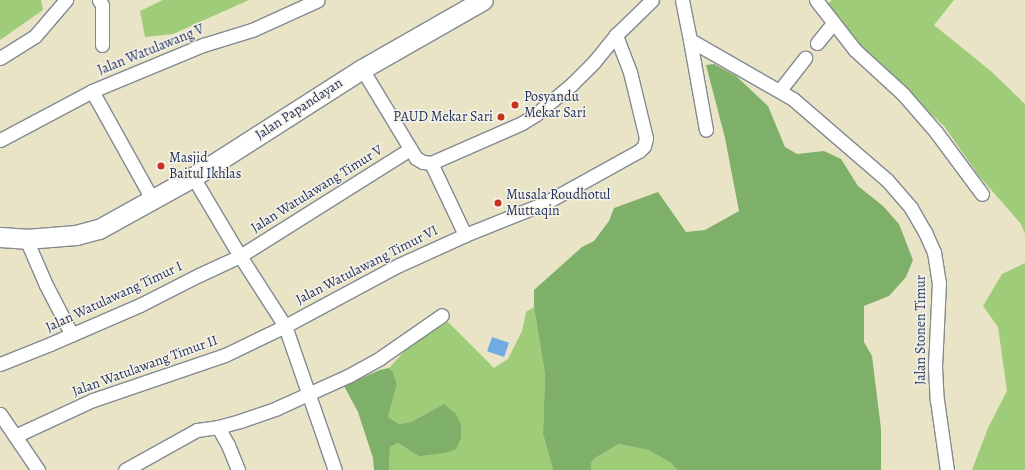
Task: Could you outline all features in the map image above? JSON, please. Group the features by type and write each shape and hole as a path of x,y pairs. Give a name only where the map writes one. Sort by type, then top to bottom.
{"main road":[{"name":"Jalan Papandayan","path":"0,237 26,239 76,235 99,228 193,177 362,69 483,0"}],"street":[{"path":"0,58 35,36 66,0"},
{"path":"99,0 102,5 102,44"},
{"name":"Jalan Watulawang V","path":"0,140 92,91 203,45 252,30 318,0"},
{"path":"362,69 416,158 423,162 431,163 522,123 535,115 583,73 616,35 652,0"},
{"path":"682,0 706,130"},
{"path":"816,0 855,50 903,94 936,132 982,194"},
{"path":"817,43 833,23"},
{"name":"Jalan Watulawang Timur VI","path":"285,326 399,265 464,235 551,200 639,151 644,146 646,138 633,87 616,35"},
{"name":"Jalan Stonen Timur","path":"690,40 780,90 793,99 887,180 911,208 925,232 934,252 937,264 939,282 935,368 937,400 947,470"},
{"path":"780,90 805,58"},
{"path":"92,91 152,198"},
{"name":"Jalan Watulawang Timur V","path":"240,256 410,149"},
{"path":"431,163 464,235"},
{"path":"193,177 240,256 285,326 307,394 335,470"},
{"path":"26,239 46,285 72,335"},
{"name":"Jalan Watulawang Timur I","path":"0,364 72,335 140,305 240,256"},
{"path":"125,470 197,430 218,427 277,408 348,376 380,358 442,315"},
{"name":"Jalan Watulawang Timur II","path":"15,436 93,400 225,355 285,326"},
{"path":"0,414 38,470"},
{"path":"218,427 228,445 238,470"}],"green space":[{"path":"0,0 41,0 43,10 0,40"},
{"path":"163,0 249,0 173,34 145,37 140,11"},
{"path":"832,0 954,0 934,25 992,72 1025,104 1025,234 1021,224 979,176 944,126 847,35 824,7"},
{"path":"714,64 736,76 768,106 785,147 797,154 824,151 841,159 858,186 883,206 899,224 913,260 906,277 889,296 864,306 864,342 872,356 881,429 881,470 677,470 670,462 648,450 619,444 595,458 591,463 591,470 553,470 543,434 545,374 534,307 534,290 582,247 594,241 609,221 614,208 658,192 686,232 705,230 739,211 725,138 706,65"},
{"path":"1025,263 1025,470 972,470 988,428 1007,391 998,327 983,306 1002,274"},
{"path":"534,307 545,374 543,434 553,470 389,470 390,447 398,443 419,455 444,404 411,422 399,424 388,417 397,384 393,372 389,368 412,343 448,322 494,368 508,359 522,331 526,312"},
{"path":"389,368 393,372 397,384 388,417 399,424 411,422 444,404 456,414 461,425 461,438 456,449 445,453 419,456 398,443 390,447 389,470 374,470 373,458 358,412 344,386 380,370"},
{"path":"619,444 648,450 670,462 677,470 591,470 591,463 595,458"}],"water":[{"path":"492,337 509,343 504,357 487,351"}],"place":[{"name":"Posyandu Mekar Sari","path":"515,105"},
{"name":"PAUD Mekar Sari","path":"501,117"},
{"name":"Masjid Baitul Ikhlas","path":"161,166"},
{"name":"Musala Roudhotul Muttaqin","path":"498,203"}]}
